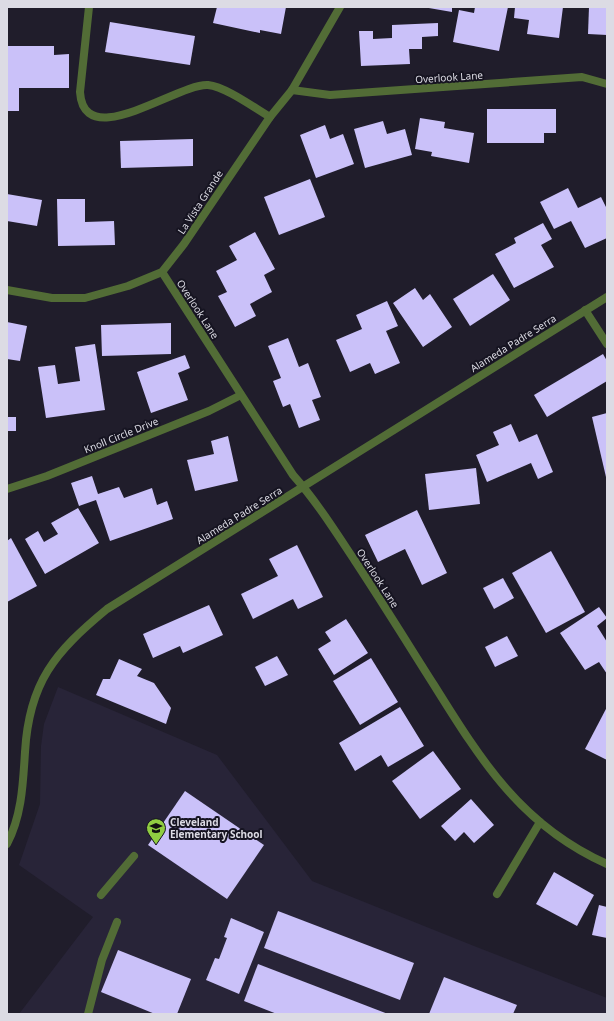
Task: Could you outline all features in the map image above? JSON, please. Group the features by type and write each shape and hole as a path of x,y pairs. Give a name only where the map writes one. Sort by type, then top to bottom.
{"street":[{"path":"89,7 80,92 81,104 86,111 96,116 123,116 195,86 208,85 221,89 270,117"},
{"name":"La Vista Grande","path":"7,290 52,298 85,298 128,286 162,272 184,244 270,117 292,90 340,7"},
{"name":"Overlook Lane","path":"292,90 330,95 582,77 607,84"},
{"name":"Overlook Lane","path":"162,272 293,475 318,504 382,602 474,749 505,790 528,813 563,840 607,864"},
{"name":"Alameda Padre Serra","path":"7,844 19,812 22,798 26,729 33,703 50,665 66,645 107,609 607,297"},
{"path":"585,310 607,344"},
{"name":"Knoll Circle Drive","path":"7,489 47,476 208,411 241,396"},
{"path":"497,894 540,822"},
{"path":"101,894 134,856"},
{"path":"88,1014 102,960 117,922"}],"shaded area":[{"name":"Cleveland Elementary School","path":"58,687 217,755 312,881 607,998 607,1014 19,1014 93,917 19,865 40,804 41,746 44,724"}],"building":[{"path":"217,7 286,7 281,34 260,30 260,33 213,23"},
{"path":"423,7 452,7 452,12"},
{"path":"475,7 508,7 499,51 453,42 459,10 474,13"},
{"path":"515,7 563,7 559,38 527,34 529,20 514,18"},
{"path":"589,7 607,7 607,35 588,34"},
{"path":"110,22 195,36 190,65 105,52"},
{"path":"438,23 438,36 422,37 422,49 409,49 410,64 361,66 359,31 373,31 373,39 392,38 392,25"},
{"path":"7,46 54,46 54,55 69,54 69,88 19,88 19,111 7,111"},
{"path":"487,109 556,109 556,133 544,133 544,143 487,143"},
{"path":"420,118 445,122 444,128 474,133 469,163 431,156 432,152 415,149"},
{"path":"383,121 387,134 405,129 412,155 365,168 354,129"},
{"path":"325,125 330,139 343,134 354,164 316,178 300,135"},
{"path":"193,139 193,166 121,168 120,141"},
{"path":"310,179 325,217 279,235 264,197"},
{"path":"568,188 578,208 601,197 607,209 607,238 585,248 571,221 554,229 540,202"},
{"path":"7,194 42,200 37,226 7,221"},
{"path":"57,199 85,199 85,222 114,221 115,245 58,246"},
{"path":"543,223 552,239 541,245 554,267 514,288 495,254 516,243 514,238"},
{"path":"255,232 275,269 264,275 272,292 250,304 256,316 235,327 218,296 227,292 216,271 237,260 229,246"},
{"path":"493,274 510,300 470,326 453,299"},
{"path":"415,288 423,300 430,294 452,327 423,347 393,303"},
{"path":"387,301 398,326 386,331 400,363 375,374 370,363 350,372 336,340 362,329 356,315"},
{"path":"7,322 27,326 20,361 7,359"},
{"path":"171,323 171,354 102,356 101,325"},
{"path":"288,338 299,367 308,363 321,397 312,400 320,420 299,428 290,404 283,407 273,381 281,378 268,346"},
{"path":"95,344 105,410 46,418 38,367 55,365 58,384 80,381 75,347"},
{"path":"603,354 607,361 607,381 547,417 534,395"},
{"path":"185,355 190,368 178,373 188,400 151,413 137,372"},
{"path":"607,413 607,477 606,477 592,417"},
{"path":"7,417 16,417 16,431 7,431"},
{"path":"511,424 519,442 537,434 553,472 538,479 531,463 487,482 476,455 499,445 493,432"},
{"path":"228,436 238,481 195,491 187,460 214,454 211,441"},
{"path":"476,468 480,504 429,510 425,474"},
{"path":"92,476 98,494 119,487 124,498 152,488 157,505 167,501 173,519 110,541 96,500 79,506 71,483"},
{"path":"78,508 99,543 45,574 25,539 38,531 44,542 58,534 51,523"},
{"path":"417,510 447,573 422,585 405,549 378,562 365,535"},
{"path":"11,538 37,586 7,602 7,541"},
{"path":"297,545 323,597 298,609 293,599 253,619 241,594 278,576 269,559"},
{"path":"551,551 585,612 546,633 512,573"},
{"path":"503,578 514,598 494,609 483,588"},
{"path":"209,605 223,635 183,653 180,646 153,658 143,634"},
{"path":"599,607 607,618 597,626 607,642 607,674 599,662 585,670 560,633"},
{"path":"346,619 368,653 334,675 318,649 331,641 325,632"},
{"path":"507,636 518,656 495,667 485,647"},
{"path":"277,656 288,675 265,686 255,667"},
{"path":"371,658 398,702 360,725 333,681"},
{"path":"119,659 142,669 137,676 154,683 171,708 166,724 96,695 103,679 110,679"},
{"path":"400,707 424,746 388,767 381,755 355,771 339,743"},
{"path":"607,707 607,760 585,749"},
{"path":"433,751 461,789 420,819 392,781"},
{"path":"185,791 264,845 227,899 148,845"},
{"path":"471,799 494,825 474,843 464,832 455,841 441,826"},
{"path":"554,872 594,895 577,926 536,904"},
{"path":"599,905 607,907 607,938 592,935"},
{"path":"278,911 414,963 400,1000 264,948"},
{"path":"231,918 264,932 239,994 206,980 215,958 219,959 227,938 224,937"},
{"path":"118,950 191,979 177,1014 155,1014 101,992"},
{"path":"258,964 388,1014 277,1014 244,1001"},
{"path":"444,977 517,1005 513,1014 429,1014"}],"place":[{"name":"Cleveland Elementary School","path":"156,845"}]}
